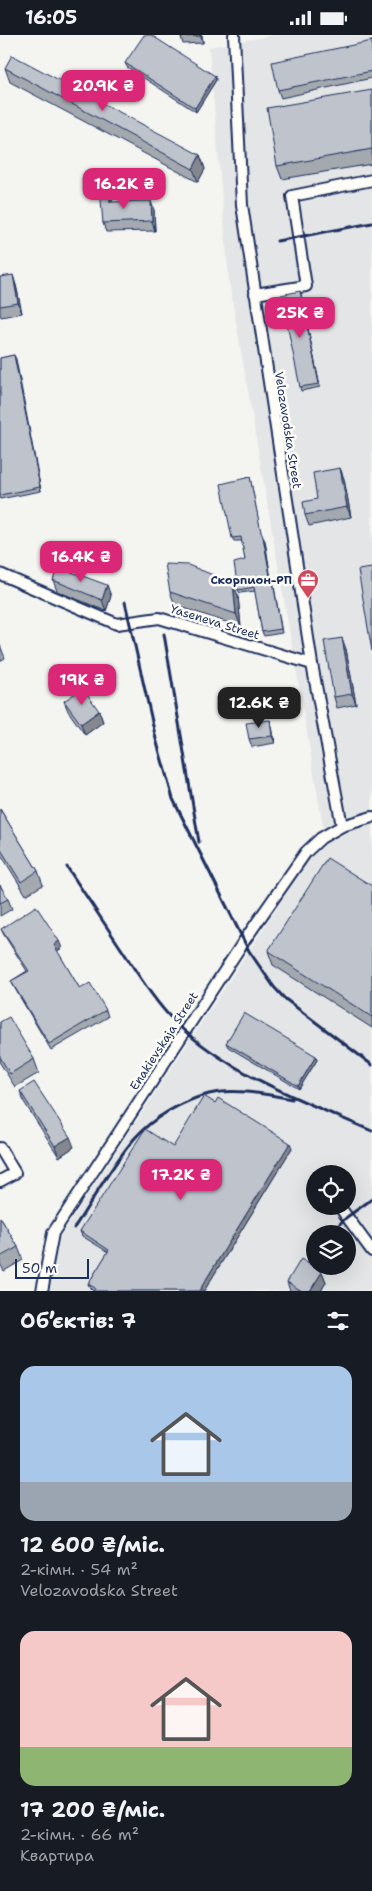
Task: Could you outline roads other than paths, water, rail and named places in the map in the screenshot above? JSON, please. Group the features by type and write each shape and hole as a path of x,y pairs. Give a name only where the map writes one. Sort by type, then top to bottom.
{"street":[{"name":"Velozavodska Street","path":"234,35 242,205 254,294 312,664 342,826"},
{"path":"254,294 306,286 292,196 372,180"},
{"name":"Yaseneva Street","path":"0,574 117,624 159,618 312,664"},
{"name":"Enakievskaja Street","path":"42,1291 53,1233 244,941 306,852 321,838 342,826 372,817"},
{"path":"0,1148 15,1173 0,1181"},
{"path":"346,1215 372,1251"}],"railway":[{"path":"277,241 372,223"},
{"path":"125,602 156,739 173,799 249,951 284,998 372,1065"},
{"path":"164,634 199,842"},
{"path":"67,867 149,991 176,1023 197,1041 244,1072 295,1098 372,1131"},
{"path":"74,1228 110,1171 134,1139 141,1131 168,1111 188,1101 218,1092 250,1092 292,1099"},
{"path":"339,1225 372,1199"},
{"path":"291,1291 306,1267"}],"place":[{"name":"Скорпион-РП","path":"308,599"}]}
